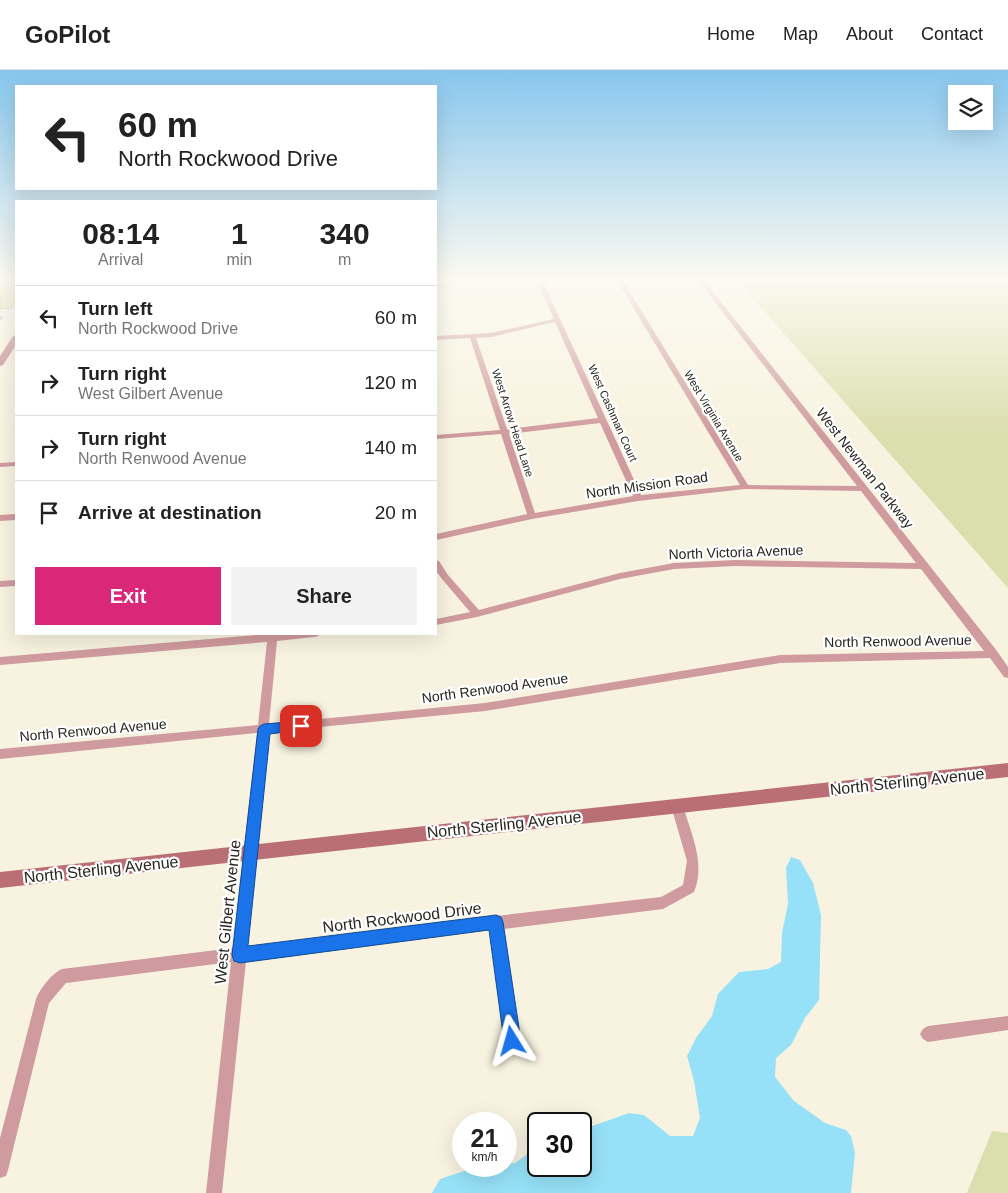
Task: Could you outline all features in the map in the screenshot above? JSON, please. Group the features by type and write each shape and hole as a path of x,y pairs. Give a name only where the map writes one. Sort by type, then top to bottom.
{"main road":[{"path":"0,347 15,342"},
{"path":"1,360 15,342"},
{"name":"North Sterling Avenue","path":"0,880 251,851 1008,770"}],"street":[{"path":"437,338 473,337 507,331"},
{"name":"West Cashman Court","path":"563,331 638,498"},
{"name":"West Virginia Avenue","path":"651,331 746,487"},
{"name":"West Newman Parkway","path":"741,331 1008,674"},
{"name":"West Arrow Head Lane","path":"473,337 532,516"},
{"path":"437,437 504,432 603,420"},
{"path":"0,465 15,464"},
{"name":"North Mission Road","path":"437,537 532,516 638,498 746,487 864,489"},
{"path":"0,518 15,517"},
{"name":"North Victoria Avenue","path":"437,622 477,614 620,576 674,566 734,563 922,566"},
{"path":"437,565 445,577 477,614"},
{"path":"0,584 15,583"},
{"path":"0,661 273,635"},
{"name":"West Gilbert Avenue","path":"214,1193 273,635"},
{"name":"North Renwood Avenue","path":"0,754 486,707 780,659 993,654"},
{"name":"North Rockwood Drive","path":"0,1170 42,1000 62,976 663,903 689,888 693,862 677,806"},
{"path":"496,922 512,1041"},
{"path":"928,1034 1008,1023"}],"green space":[{"path":"782,331 1008,331 1008,588"},
{"path":"992,1131 1008,1133 1008,1193 967,1193"}],"water":[{"path":"791,857 800,860 813,883 821,915 819,1000 805,1018 791,1045 776,1058 775,1077 794,1101 825,1123 846,1130 851,1136 855,1153 851,1193 432,1193 440,1179 452,1175 452,1177 517,1177 517,1162 527,1154 527,1177 592,1177 592,1126 629,1113 644,1115 670,1136 693,1136 700,1118 694,1081 687,1056 696,1038 712,1016 718,994 739,972 768,969 781,962 782,933 788,904 786,868"}],"route":[{"path":"301,726 264,729 240,955 496,922 512,1041"}]}
